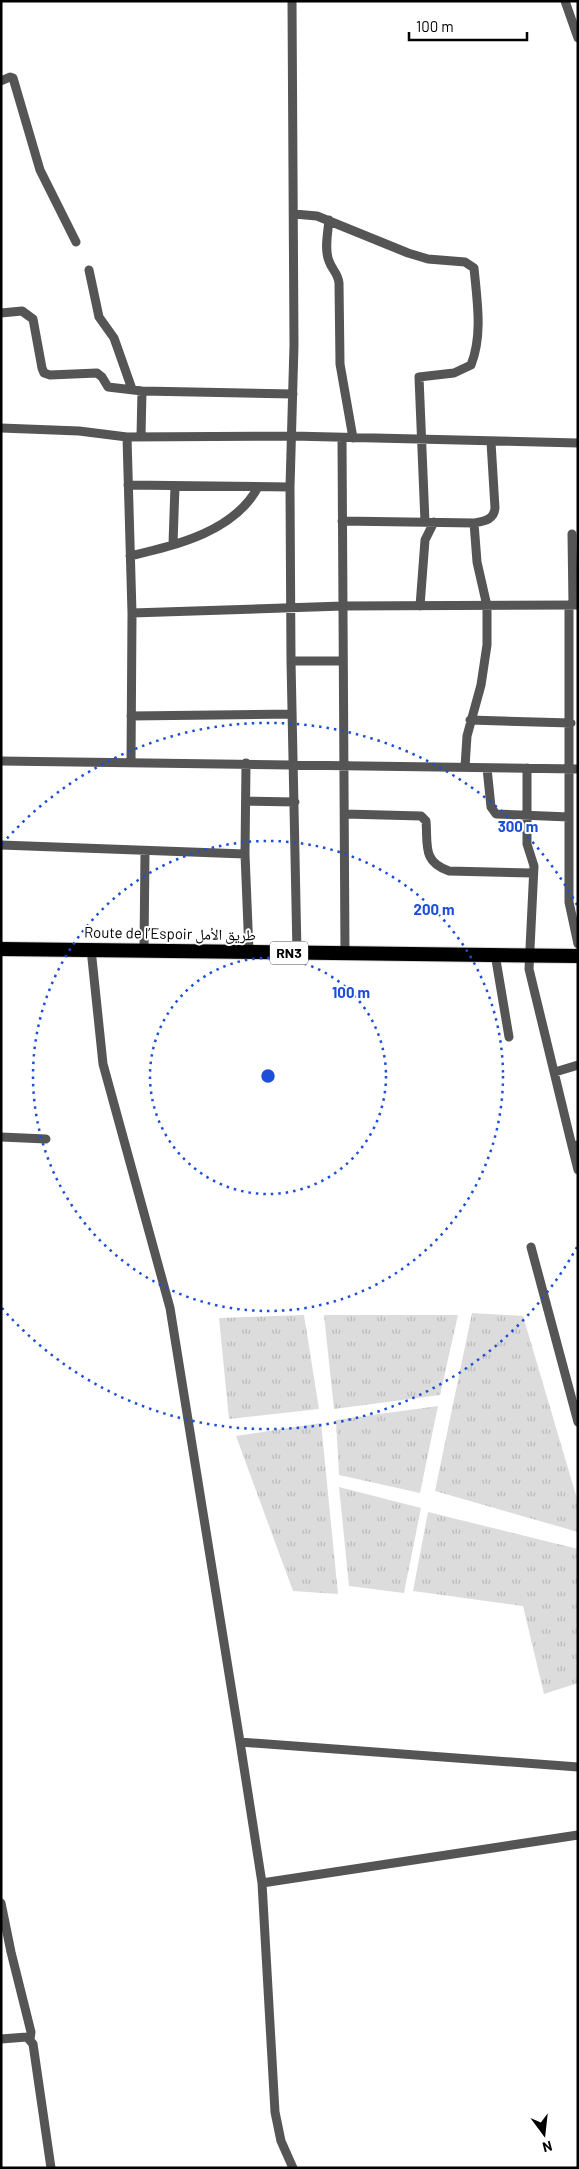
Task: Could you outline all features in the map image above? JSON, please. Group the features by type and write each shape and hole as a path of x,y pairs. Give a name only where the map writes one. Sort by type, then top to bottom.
{"highway":[{"name":"Route de l’Espoir طريق الأمل","path":"1,949 144,949 345,954 528,954 578,956"}],"street":[{"path":"292,1 294,214 290,607 297,953"},
{"path":"566,1 578,38"},
{"path":"1,81 10,77 14,78 40,170 76,242"},
{"path":"294,214 317,216 428,259 465,262 474,268 478,333 477,350 471,365 454,373 419,377 421,440 429,522 425,540 420,606"},
{"path":"329,220 327,252 328,261 338,274 340,364 352,438"},
{"path":"89,270 99,317 114,338 132,389"},
{"path":"1,313 22,311 33,319 44,373 50,376 98,373 108,387 142,391 293,394"},
{"path":"141,436 142,391"},
{"path":"1,428 79,431 126,437 292,436 492,442 578,442"},
{"path":"126,437 132,613 131,763"},
{"path":"342,438 345,954"},
{"path":"342,521 474,523 489,519 495,514 492,442"},
{"path":"128,485 290,487"},
{"path":"173,544 175,486"},
{"path":"130,556 201,534 232,518 246,505 258,487"},
{"path":"465,767 470,720 480,685 487,645 486,606 477,562 474,523"},
{"path":"572,534 573,605 570,723 574,769 569,817 569,902 578,944"},
{"path":"132,613 343,606 573,605"},
{"path":"291,661 342,661"},
{"path":"131,716 292,714"},
{"path":"470,720 570,723"},
{"path":"1,761 574,769"},
{"path":"246,763 249,952"},
{"path":"488,768 491,808 496,814 569,817"},
{"path":"528,768 527,844 533,861 528,954 531,977 554,1072 575,1146 578,1170"},
{"path":"246,801 295,802"},
{"path":"345,814 420,816 426,821 429,859 436,867 449,871 533,873"},
{"path":"1,845 145,852 246,854"},
{"path":"144,949 145,852"},
{"path":"91,949 103,1064 170,1308 262,1883 275,2112 281,2141 293,2168"},
{"path":"495,954 509,1037"},
{"path":"554,1072 578,1065"},
{"path":"1,1137 46,1139"},
{"path":"532,1247 578,1422"},
{"path":"240,1742 578,1767"},
{"path":"262,1883 578,1835"},
{"path":"1,1903 10,1952 31,2032 30,2039 35,2052 51,2168"},
{"path":"1,2039 22,2036 30,2039"}],"green space":[{"path":"472,1313 523,1316 578,1502 578,1532 435,1491"},
{"path":"304,1315 319,1409 229,1419 219,1318"},
{"path":"324,1315 458,1315 440,1395 334,1409"},
{"path":"438,1406 420,1493 339,1475 336,1420"},
{"path":"321,1423 338,1594 293,1591 236,1436"},
{"path":"339,1487 421,1508 404,1593 349,1586"},
{"path":"428,1512 578,1549 578,1683 544,1694 523,1606 413,1591"}]}
